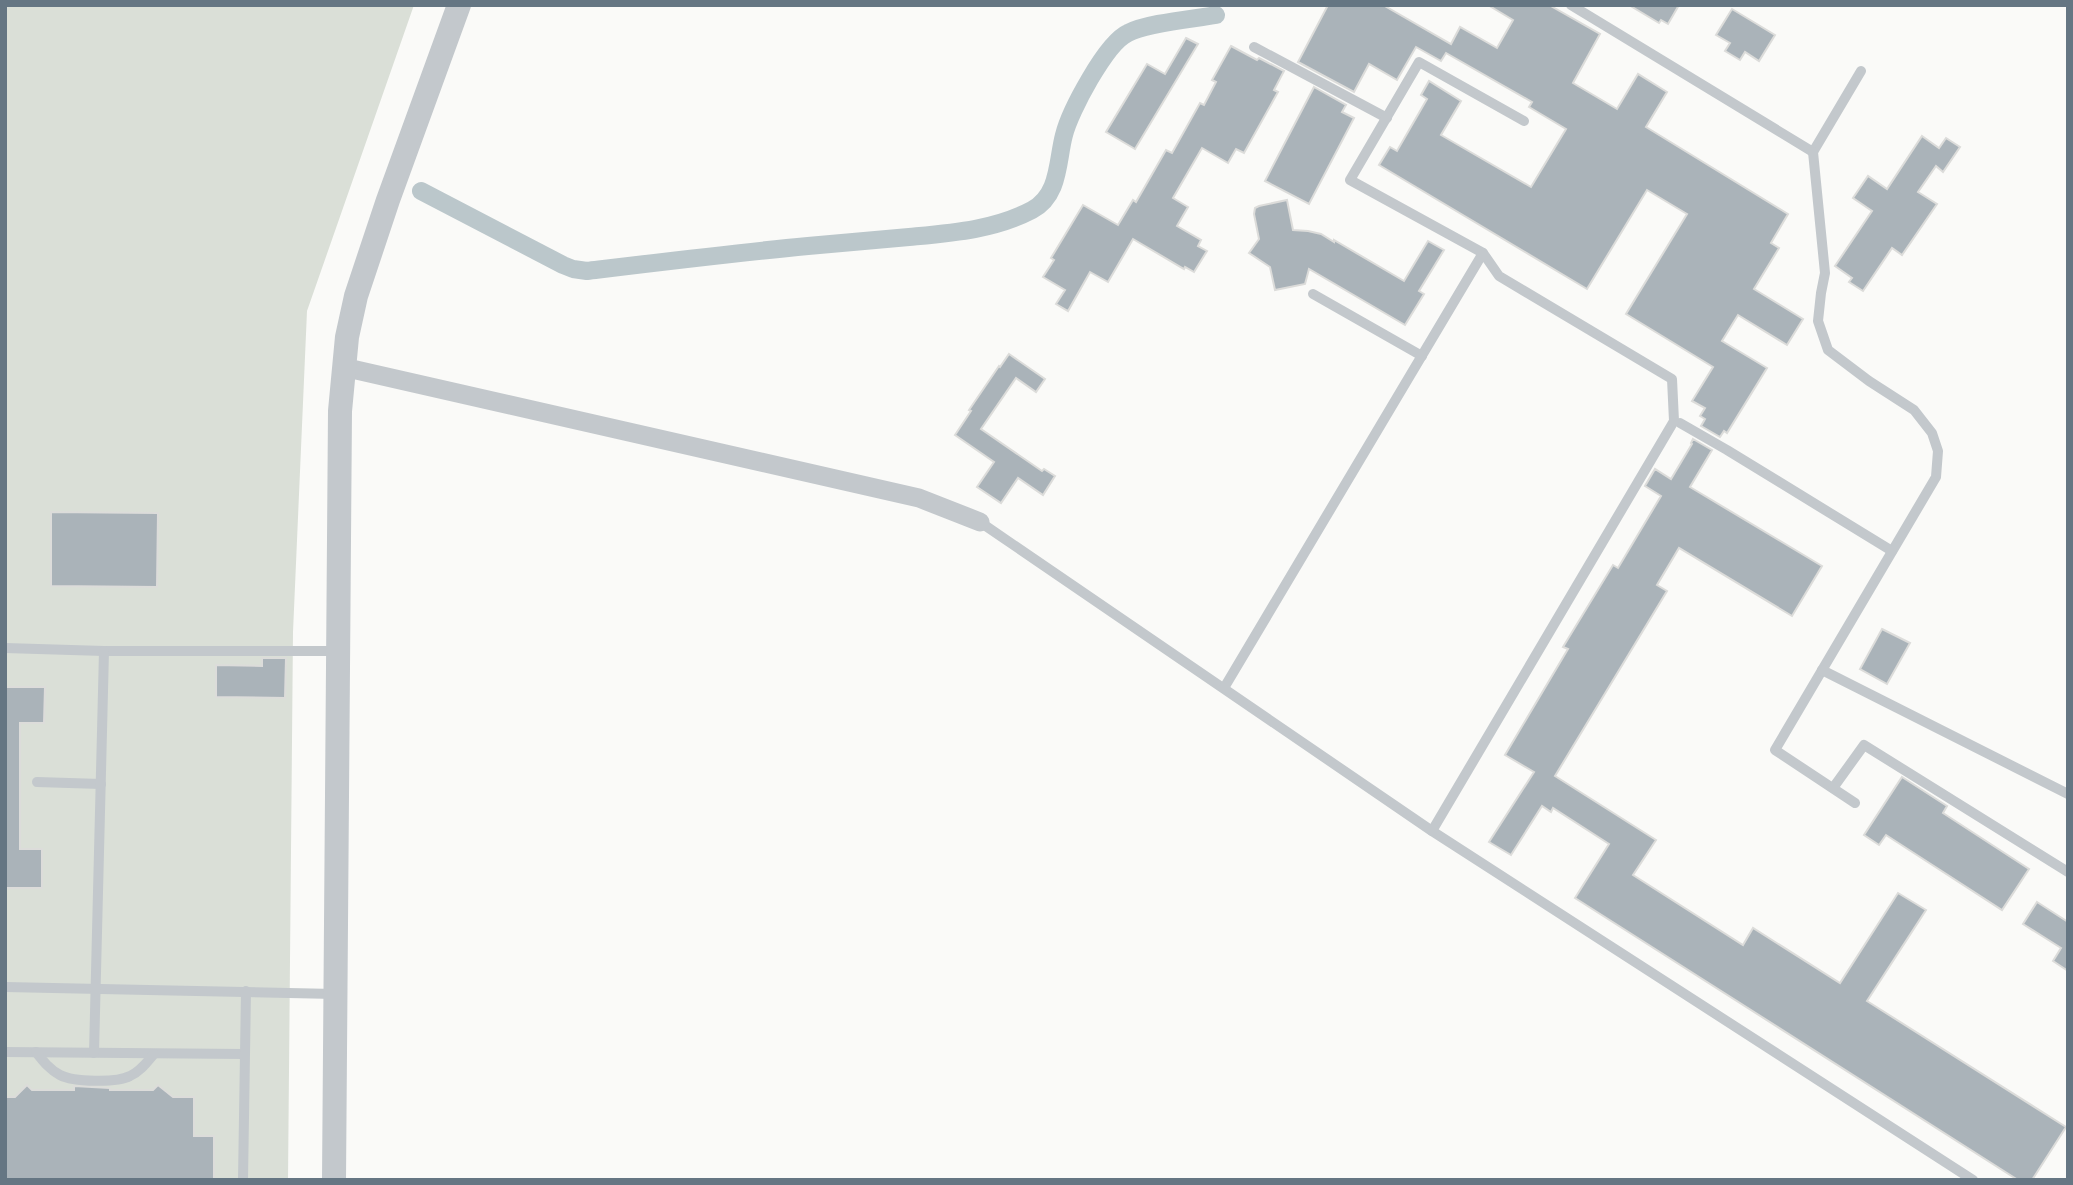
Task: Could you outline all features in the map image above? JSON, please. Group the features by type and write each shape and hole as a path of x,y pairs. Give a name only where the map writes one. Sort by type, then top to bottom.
{"street":[{"path":"334,1180 340,411 343,367 356,296 459,5"},
{"path":"343,367 919,498 980,522"}],"lane":[{"path":"1571,5 1813,152"},
{"path":"1254,47 1387,118"},
{"path":"1432,831 1674,421 1672,379 1499,276 1483,253 1350,180 1419,62 1524,121"},
{"path":"1855,803 1775,750 1936,477 1938,451 1932,433 1914,410 1828,349 1818,321 1825,273 1813,152 1861,71"},
{"path":"1224,688 1483,253"},
{"path":"1313,294 1422,356"},
{"path":"1680,423 1892,551"},
{"path":"980,522 1432,831 1973,1180"},
{"path":"5,648 104,651 338,651"},
{"path":"94,1053 104,651"},
{"path":"1822,670 2068,794"},
{"path":"1833,788 1864,745 2068,872"},
{"path":"37,782 100,784"},
{"path":"5,986 335,994"},
{"path":"243,1180 246,991"},
{"path":"5,1052 244,1054"},
{"path":"36,1052 47,1066 62,1076 110,1080 128,1078 140,1070 154,1054"}],"shaded area":[{"path":"5,5 414,5 307,311 293,632 288,1180 5,1180"}],"building":[{"path":"1328,5 1383,5 1451,44 1460,27 1497,48 1513,20 1488,5 1549,5 1600,34 1573,83 1617,109 1638,74 1667,92 1646,127 1788,214 1771,243 1779,248 1754,289 1803,319 1787,345 1738,315 1722,341 1767,368 1727,433 1724,431 1720,437 1701,426 1705,419 1700,416 1705,408 1692,401 1713,367 1626,314 1687,214 1647,190 1587,289 1379,165 1390,147 1397,151 1427,99 1421,95 1429,81 1461,101 1441,135 1531,187 1566,129 1529,107 1532,102 1446,53 1441,61 1416,47 1397,80 1369,64 1354,92 1298,62"},
{"path":"1629,5 1679,5 1668,24 1661,20 1659,23"},
{"path":"1732,9 1775,35 1759,61 1745,52 1740,60 1725,51 1730,43 1716,35"},
{"path":"1186,38 1198,44 1135,149 1106,132 1147,64 1165,74"},
{"path":"1231,46 1284,71 1274,90 1278,92 1244,153 1236,149 1228,163 1202,148 1173,198 1188,207 1177,226 1201,240 1198,246 1207,251 1194,272 1185,267 1184,269 1133,239 1108,282 1090,272 1068,311 1056,304 1065,290 1043,277 1054,260 1051,258 1083,205 1118,225 1133,200 1136,202 1166,150 1172,153 1200,103 1204,105 1216,82 1212,80"},
{"path":"1314,87 1346,105 1342,112 1354,118 1309,204 1265,181"},
{"path":"1922,136 1939,148 1946,138 1960,147 1943,172 1936,166 1918,192 1937,204 1902,255 1892,248 1863,291 1849,282 1852,278 1835,266 1872,211 1853,198 1868,176 1887,189"},
{"path":"1287,200 1293,230 1321,234 1404,281 1428,241 1444,250 1419,291 1424,294 1405,325 1309,269 1305,284 1275,290 1270,267 1249,253 1259,239 1254,214 1255,208 1259,206"},
{"path":"1009,354 1045,379 1036,392 1016,378 981,429 1042,471 1044,469 1055,476 1043,495 1018,478 1001,503 977,487 994,462 955,435 971,411 969,410"},
{"path":"1693,439 1712,450 1690,487 1822,566 1792,616 1679,548 1657,585 1667,591 1555,776 1656,840 1633,875 1743,945 1753,928 1840,983 1898,893 1926,910 1867,1001 2066,1127 2032,1180 2018,1180 1575,898 1609,844 1553,808 1551,812 1542,806 1511,855 1489,842 1534,772 1505,755 1568,649 1563,647 1613,565 1618,568 1661,496 1645,486 1655,469 1671,479"},
{"path":"51,512 158,513 157,587 51,586"},
{"path":"1882,629 1910,643 1887,684 1860,669"},
{"path":"262,658 286,658 285,698 216,697 216,665 262,666"},
{"path":"5,687 45,687 44,723 20,723 20,849 42,849 42,888 5,888"},
{"path":"1902,777 1947,806 1943,813 2029,869 2002,910 1886,835 1879,845 1864,835"},
{"path":"2037,902 2068,922 2068,971 2053,961 2061,948 2023,924"},
{"path":"27,1085 32,1090 74,1090 74,1086 110,1090 153,1090 158,1085 173,1097 194,1097 194,1136 214,1136 214,1180 5,1180 5,1097 15,1097"}],"waterway":[{"path":"421,191 563,265 587,271 972,230 1018,217 1041,204 1048,196 1056,177 1064,135 1073,110 1100,63 1119,39 1147,27 1216,15"}]}
